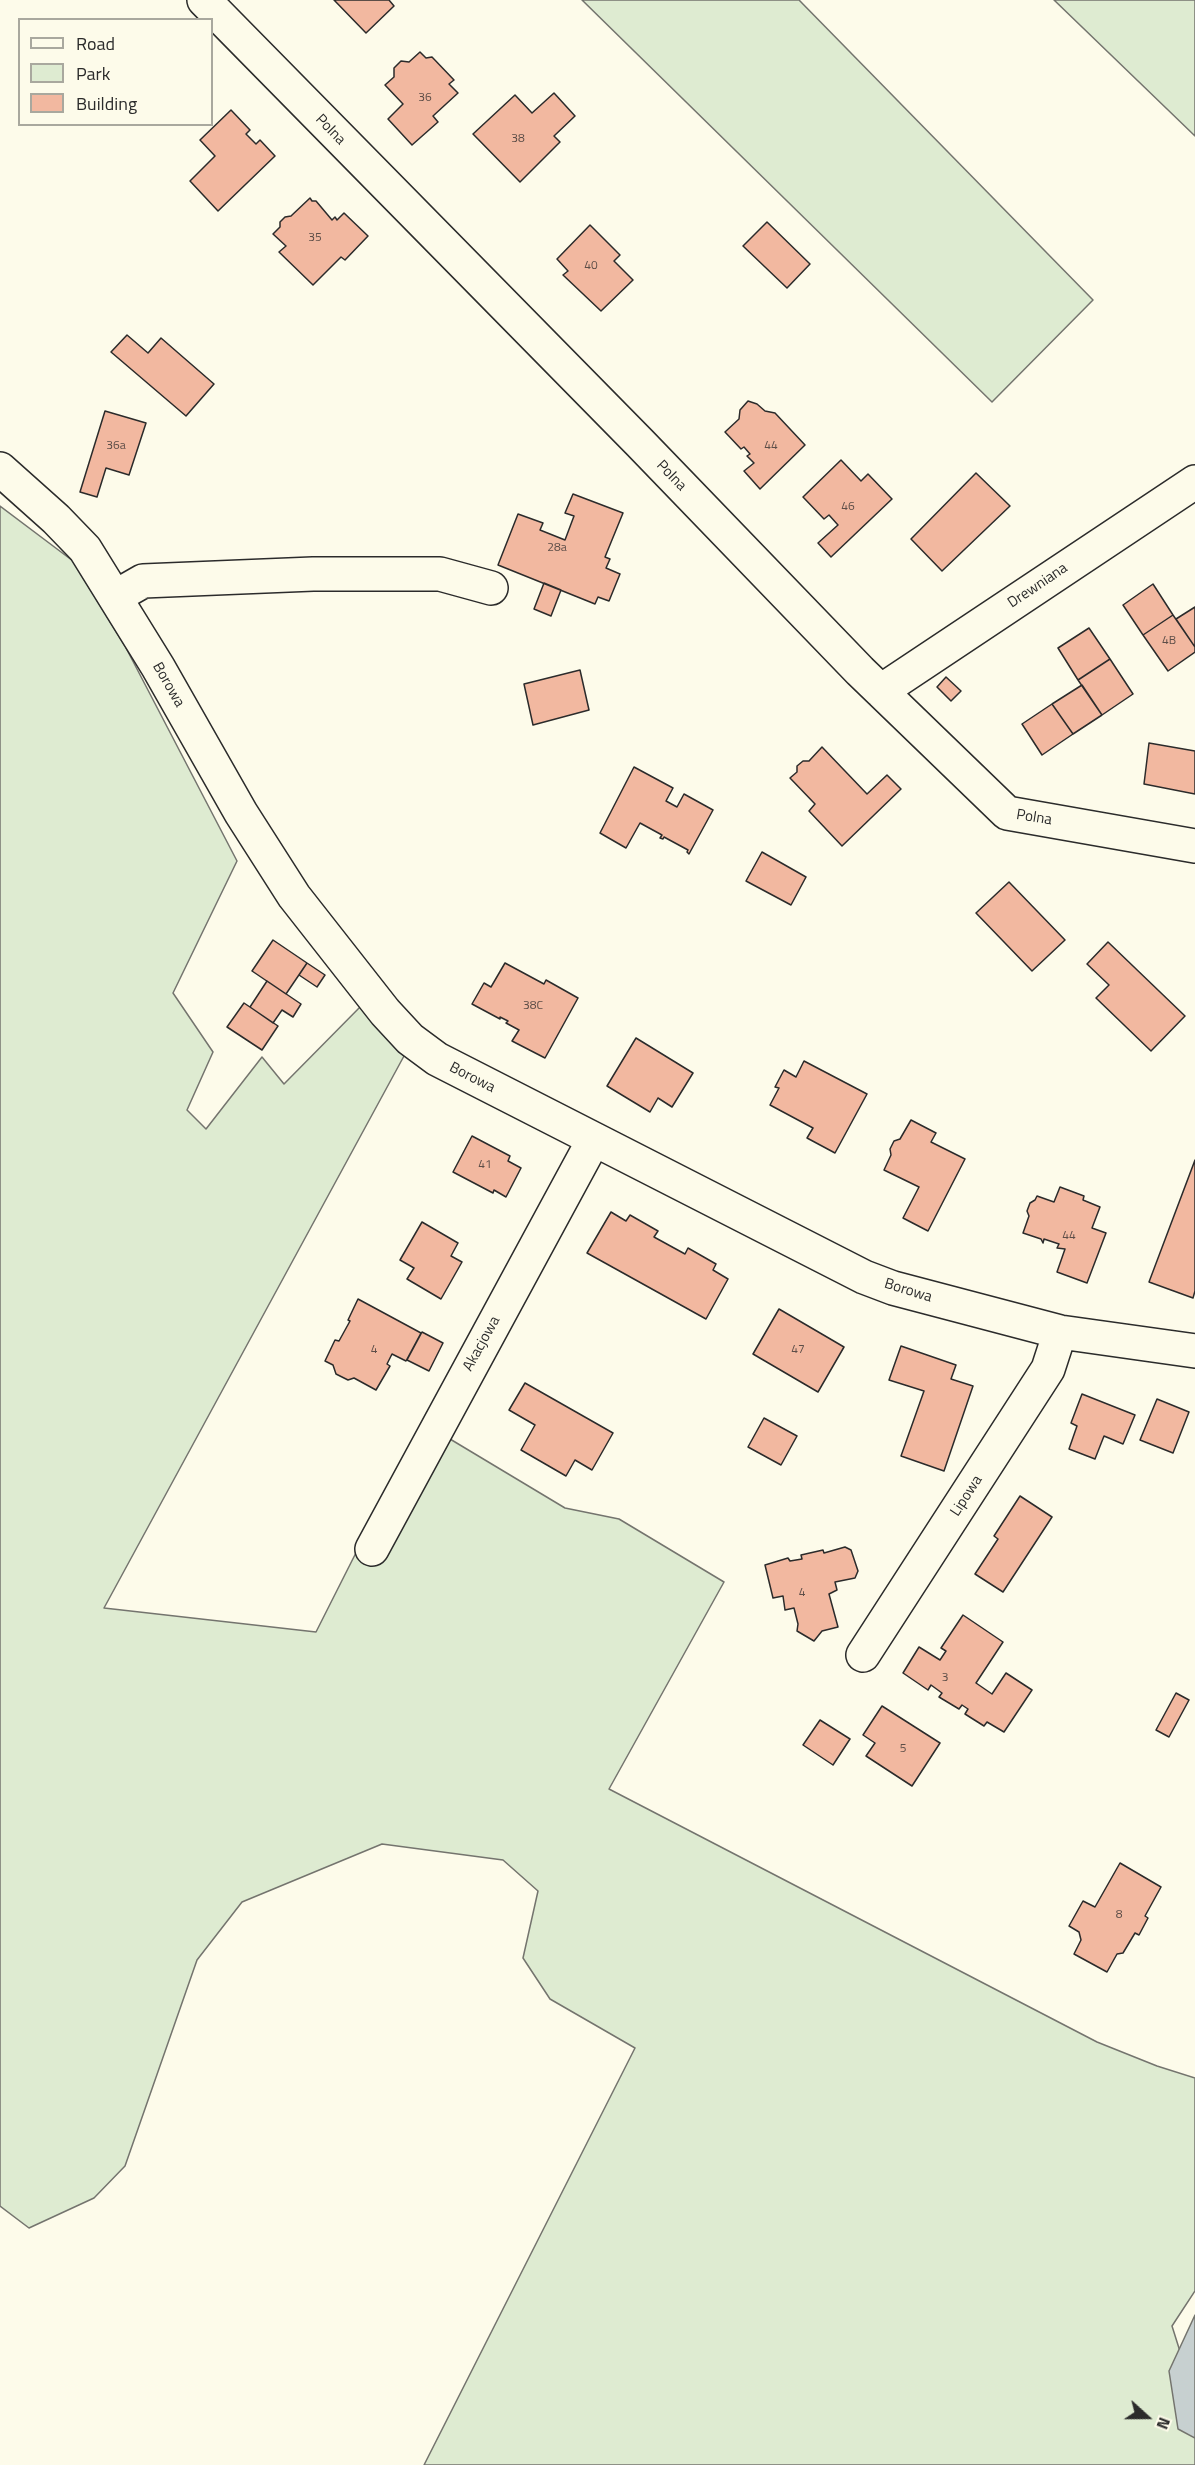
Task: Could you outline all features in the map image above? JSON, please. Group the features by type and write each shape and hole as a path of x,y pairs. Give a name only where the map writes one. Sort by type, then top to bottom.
{"street":[{"name":"Polna","path":"204,0 881,691 1006,813 1195,846"},
{"name":"Borowa","path":"0,469 25,490 85,549 241,813 294,896 385,1012 410,1039 437,1059 593,1141 864,1277 903,1291 1060,1332 1195,1351"},
{"name":"Drewniana","path":"881,691 1195,482"},
{"path":"115,597 143,580 313,574 440,574 491,588"},
{"name":"Akacjowa","path":"372,1549 593,1141"},
{"name":"Lipowa","path":"863,1655 1048,1369 1060,1332"}],"green space":[{"path":"582,0 799,0 1093,300 992,402"},
{"path":"1054,0 1195,0 1195,136"},
{"path":"0,506 73,561 125,646 237,861 173,993 213,1052 187,1110 206,1129 262,1057 284,1084 362,1005 404,1056 104,1608 316,1632 427,1412 445,1436 565,1508 619,1519 724,1582 609,1789 1097,2042 1157,2066 1195,2078 1195,2291 1172,2326 1195,2399 1195,2465 424,2465 635,2048 550,1999 523,1958 538,1891 503,1860 382,1844 242,1902 197,1960 125,2166 94,2198 29,2228 0,2206"}],"shaded area":[{"path":"1195,2315 1195,2438 1178,2429 1169,2371"}],"building":[{"path":"334,0 389,0 394,6 366,33"},
{"path":"420,52 426,58 432,57 454,80 449,84 458,93 433,116 438,122 412,145 388,119 403,104 385,85 394,77 394,68 401,61 409,62"},
{"path":"554,93 575,116 554,136 560,142 520,182 473,134 515,95 532,113"},
{"path":"231,110 250,130 246,134 256,144 260,140 275,156 218,211 190,181 215,156 200,140"},
{"path":"310,198 316,201 332,220 335,217 337,220 344,213 368,236 345,260 341,257 313,285 279,252 286,246 273,234 285,217 291,216"},
{"path":"767,222 810,264 787,288 743,246"},
{"path":"590,225 620,255 614,261 633,280 601,311 563,275 568,271 557,259"},
{"path":"127,335 148,353 161,338 214,384 186,416 111,352"},
{"path":"748,401 757,404 765,411 775,413 805,445 760,489 744,471 754,463 747,456 750,454 744,447 741,449 725,432 739,419 740,410"},
{"path":"105,411 146,423 129,475 106,468 97,497 80,492"},
{"path":"841,460 861,481 868,474 892,499 831,557 818,543 838,525 829,515 824,519 803,497"},
{"path":"976,473 1010,506 942,571 911,539"},
{"path":"573,494 623,513 605,557 610,559 606,568 620,574 609,601 598,597 595,604 498,565 518,514 543,523 540,530 565,540 574,516 565,513"},
{"path":"544,583 561,590 551,616 534,609"},
{"path":"1153,584 1173,615 1143,635 1123,605"},
{"path":"1195,607 1195,647 1176,619"},
{"path":"1173,615 1195,647 1195,652 1168,671 1143,635"},
{"path":"1089,628 1110,659 1078,680 1058,648"},
{"path":"1110,659 1133,694 1102,715 1078,680"},
{"path":"580,670 589,710 533,725 524,684"},
{"path":"946,677 961,691 951,701 937,687"},
{"path":"1082,685 1102,715 1073,734 1052,704"},
{"path":"1052,704 1073,734 1042,755 1022,724"},
{"path":"1149,743 1195,751 1195,794 1144,784"},
{"path":"822,747 867,794 887,775 901,789 842,846 809,811 815,804 790,778 797,772 797,766 803,761 809,761"},
{"path":"634,767 673,788 666,801 677,807 684,794 713,810 689,854 688,850 664,837 660,838 662,835 640,823 626,848 600,833"},
{"path":"762,852 806,877 791,905 746,881"},
{"path":"1009,882 1065,940 1032,971 976,913"},
{"path":"273,940 307,963 286,994 252,971"},
{"path":"1108,942 1185,1016 1151,1051 1096,998 1109,985 1087,964"},
{"path":"307,963 325,975 317,987 299,975"},
{"path":"505,963 544,984 546,980 578,998 545,1058 512,1041 519,1030 506,1023 508,1021 472,1004 484,983 491,987"},
{"path":"267,981 301,1004 293,1017 282,1010 273,1023 250,1007"},
{"path":"244,1003 278,1026 262,1050 227,1027"},
{"path":"636,1038 693,1073 672,1107 658,1098 650,1112 607,1086"},
{"path":"804,1061 867,1094 835,1153 807,1138 813,1128 770,1105 779,1088 775,1087 784,1070 796,1077"},
{"path":"911,1120 936,1133 931,1142 965,1159 928,1231 903,1218 919,1187 884,1170 894,1141 900,1139"},
{"path":"472,1136 510,1156 508,1161 521,1168 506,1197 494,1190 493,1193 453,1172"},
{"path":"1195,1160 1195,1291 1193,1298 1149,1282"},
{"path":"1060,1187 1084,1196 1083,1200 1100,1207 1092,1228 1106,1233 1087,1283 1057,1272 1065,1249 1057,1248 1059,1244 1044,1239 1043,1243 1041,1239 1023,1233 1029,1216 1027,1211 1030,1203 1037,1196 1054,1202"},
{"path":"611,1212 626,1221 630,1215 658,1231 654,1237 685,1254 688,1248 716,1264 713,1270 728,1279 706,1319 587,1253"},
{"path":"422,1222 458,1243 451,1256 462,1262 441,1299 407,1279 414,1268 400,1260"},
{"path":"358,1299 421,1333 406,1361 392,1354 387,1364 390,1366 376,1390 354,1378 348,1380 336,1374 333,1365 325,1361 335,1340 339,1341 350,1321 348,1320"},
{"path":"779,1309 844,1347 818,1392 753,1354"},
{"path":"422,1332 443,1343 429,1371 407,1360"},
{"path":"901,1346 956,1365 951,1379 973,1386 944,1471 901,1456 924,1391 889,1380"},
{"path":"525,1383 613,1433 592,1470 575,1460 566,1476 521,1450 535,1425 509,1410"},
{"path":"1082,1394 1135,1415 1123,1444 1104,1436 1095,1459 1069,1449 1077,1426 1071,1423"},
{"path":"1157,1399 1189,1412 1173,1453 1140,1440"},
{"path":"764,1418 797,1436 781,1465 748,1447"},
{"path":"1020,1496 1052,1517 1003,1592 975,1574 998,1539 994,1536"},
{"path":"845,1547 851,1550 858,1571 855,1578 835,1582 837,1590 829,1594 838,1627 822,1631 814,1641 797,1631 798,1624 794,1608 785,1610 783,1596 773,1598 765,1565 788,1558 790,1561 802,1559 801,1555 823,1550 824,1553"},
{"path":"963,1615 1003,1642 976,1683 992,1694 1006,1673 1032,1690 1004,1732 987,1722 984,1726 965,1714 968,1709 962,1705 959,1709 939,1697 942,1693 931,1685 928,1690 903,1673 919,1647 940,1660 946,1651 941,1648"},
{"path":"1176,1693 1189,1700 1169,1737 1156,1730"},
{"path":"882,1706 940,1743 912,1786 866,1756 875,1743 863,1735"},
{"path":"820,1720 850,1739 833,1765 803,1745"},
{"path":"1120,1863 1161,1887 1145,1916 1148,1918 1139,1935 1135,1933 1123,1953 1117,1954 1107,1972 1074,1954 1081,1940 1079,1932 1069,1926 1083,1901 1095,1907"}]}
